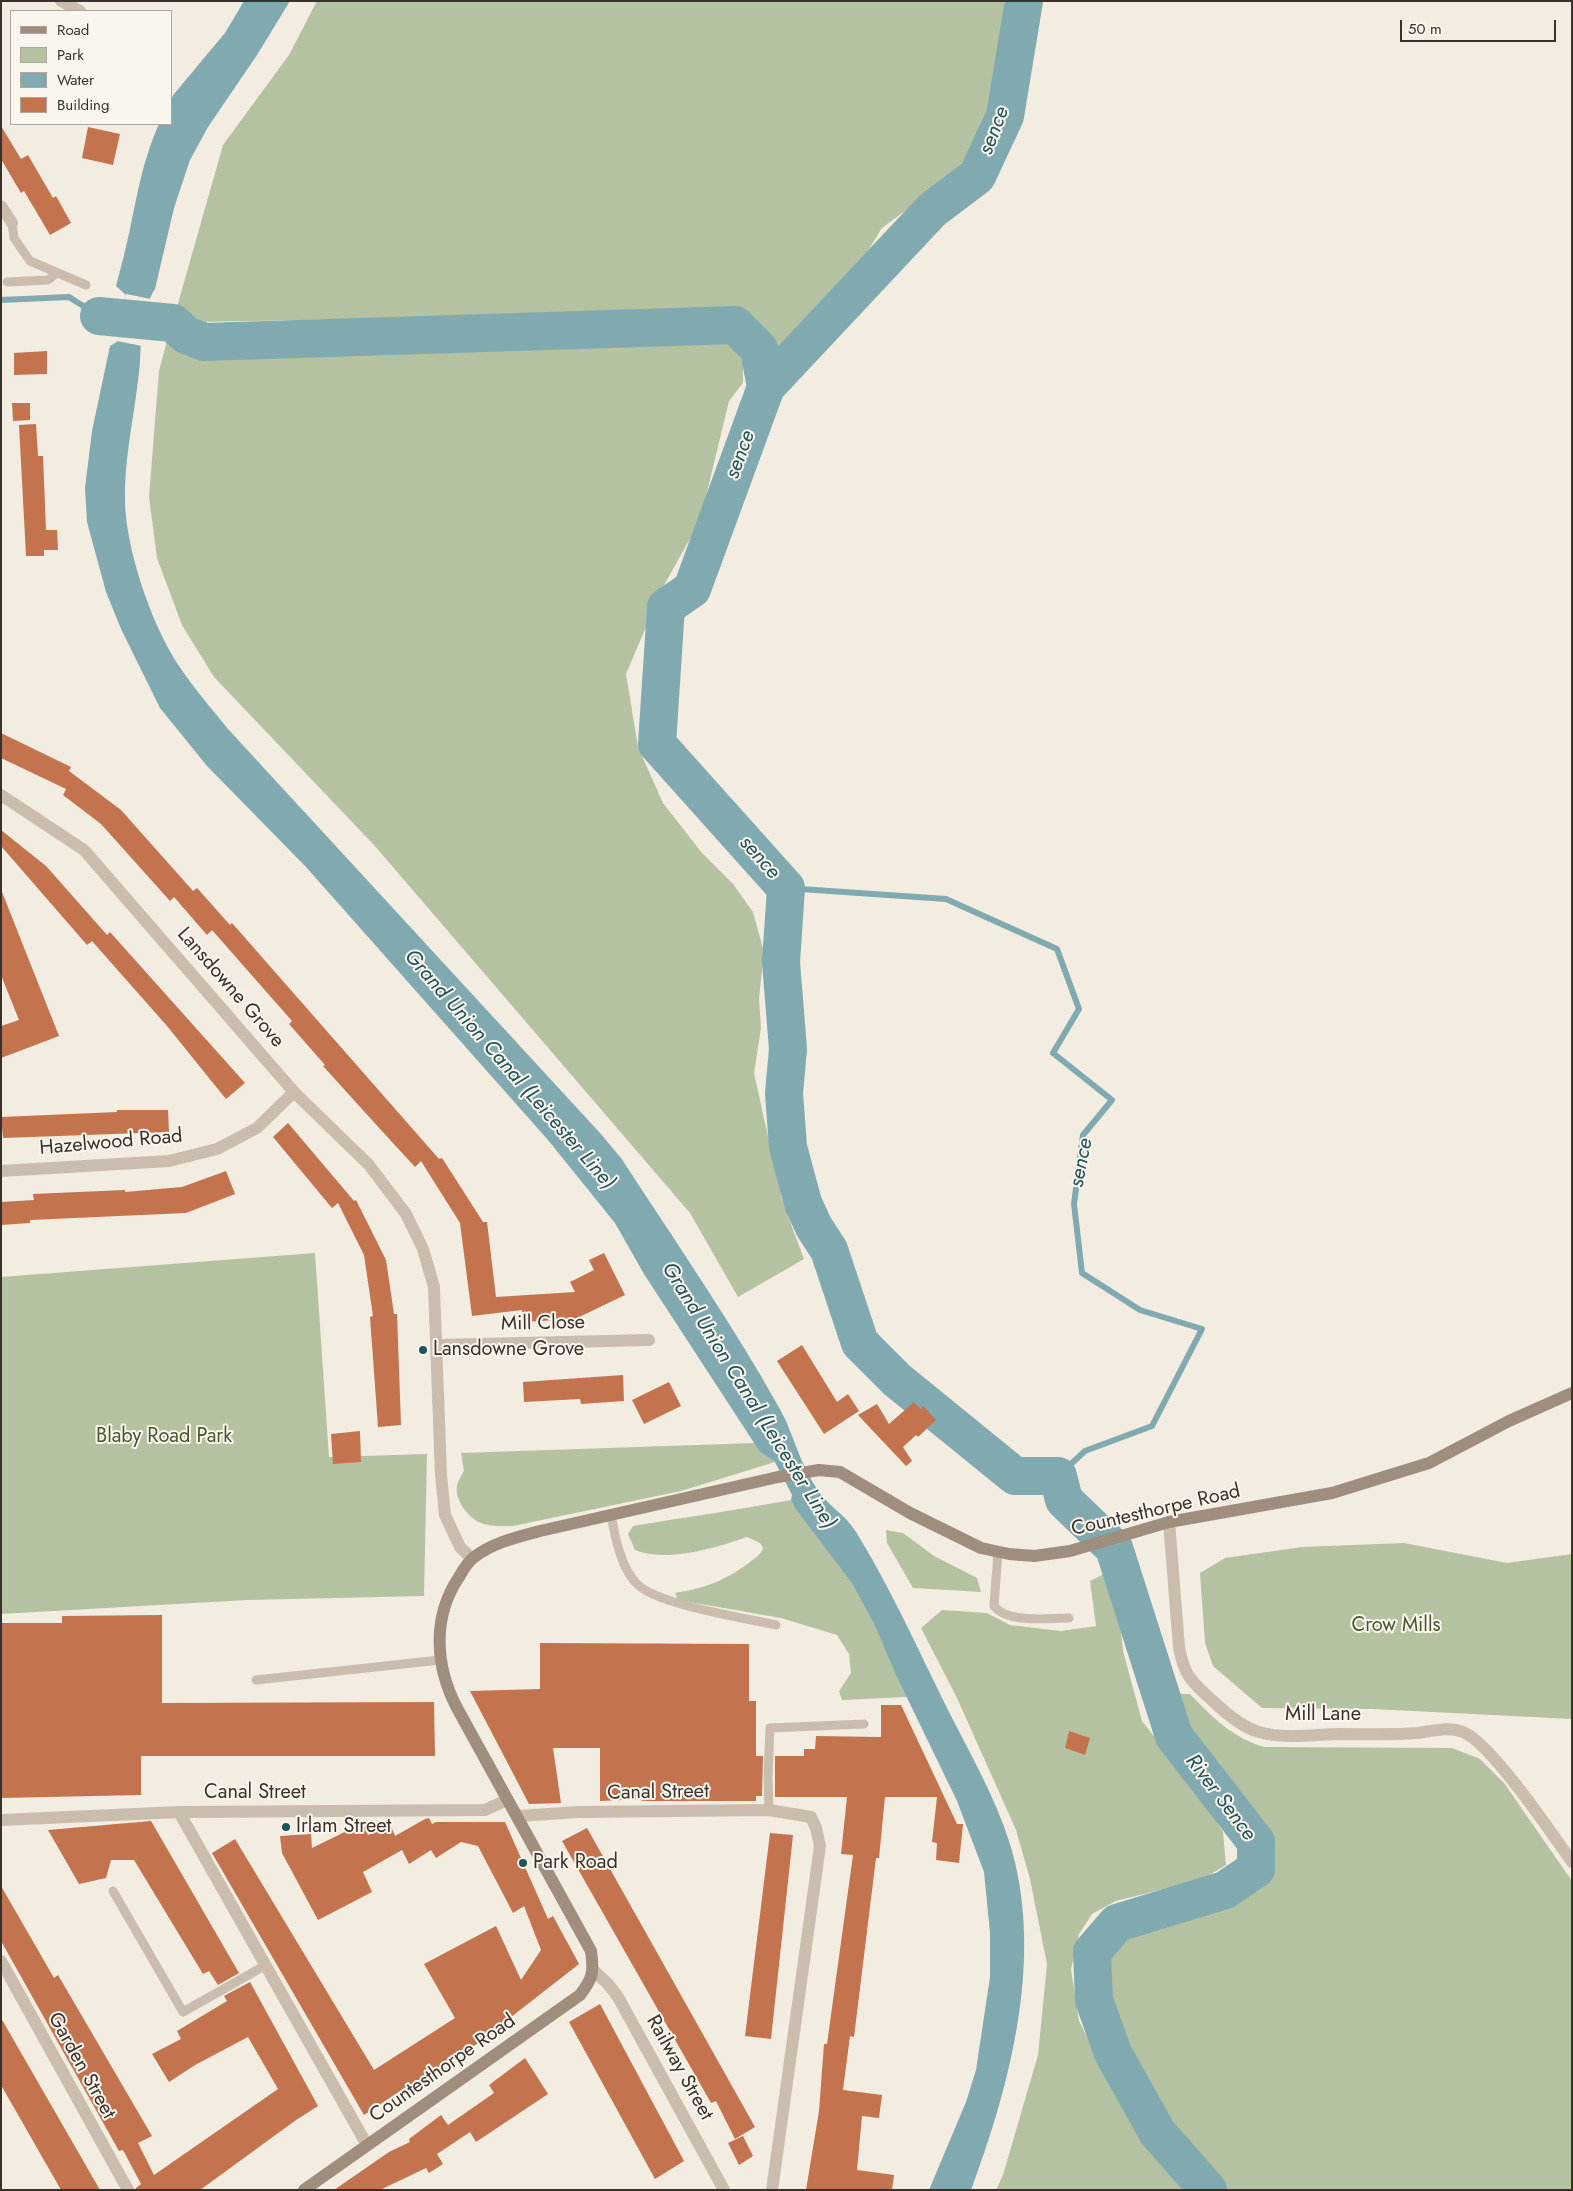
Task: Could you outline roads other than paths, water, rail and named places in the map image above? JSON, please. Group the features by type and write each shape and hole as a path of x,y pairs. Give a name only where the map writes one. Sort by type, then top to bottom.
{"street":[{"path":"61,1 78,10"},
{"path":"1,206 12,223"},
{"name":"Lansdowne Grove","path":"1,795 84,850 135,906 294,1092 369,1165 406,1214 423,1249 434,1287 445,1515 460,1547 472,1559"},
{"name":"Hazelwood Road","path":"1,1171 168,1161 217,1150 257,1128 294,1092"},
{"name":"Mill Close","path":"437,1345 649,1340"},
{"name":"Countesthorpe Road","path":"472,1559 502,1542 540,1530 778,1477 819,1470 840,1472 910,1513 981,1548 1034,1556 1070,1551 1169,1522 1332,1493 1429,1463 1509,1421 1572,1393"},
{"name":"Mill Lane","path":"1169,1522 1179,1647 1183,1668 1196,1685 1216,1704 1238,1722 1259,1732 1294,1736 1418,1733 1444,1729 1462,1732 1480,1743 1545,1823 1572,1862"},
{"path":"472,1559 452,1587 444,1607 439,1636 440,1660 451,1697 591,1951 594,1971"},
{"name":"Canal Street","path":"1,1820 179,1812 485,1810 507,1800"},
{"name":"Canal Street","path":"518,1816 580,1812 769,1810 811,1817 816,1828 820,1846 772,2190"},
{"path":"179,1812 367,2145"},
{"name":"Garden Street","path":"1,1961 128,2190"},
{"name":"Countesthorpe Road","path":"304,2190 580,1995 589,1983 594,1971"},
{"name":"Railway Street","path":"594,1971 618,1997 724,2190"}],"lane":[{"path":"12,223 14,238 30,261 86,285"},
{"path":"7,282 48,280 57,273"},
{"path":"611,1514 614,1530 628,1572 638,1585 648,1592 676,1602 776,1626"},
{"path":"998,1552 994,1606 998,1612 1017,1618 1069,1618"},
{"path":"256,1680 440,1660"},
{"path":"769,1810 770,1728 864,1724"},
{"path":"113,1892 183,2012 266,1965"}],"water":[{"name":"Grand Union Canal (Leicester Line)","path":"244,1 290,1 257,55 208,127 190,160 174,208 155,289 145,311 127,457 125,502 126,521 135,563 149,607 167,647 177,663 228,729 621,1158 710,1293 761,1376 786,1421 812,1481 821,1495 852,1526 892,1596 996,1806 1009,1841 1019,1884 1024,1928 1023,1972 1018,2017 1010,2062 999,2106 971,2190 929,2190 966,2102 976,2070 990,1977 990,1933 984,1872 957,1801 897,1677 874,1624 851,1582 795,1508 791,1500 792,1495 775,1462 760,1452 644,1274 615,1223 548,1140 306,867 207,766 160,708 121,629 106,592 87,522 85,488 92,431 110,346 118,341 126,295 116,286 138,189 159,125 172,125 172,97 225,33"}],"waterway":[{"name":"River Sence","path":"1024,1 1005,116 977,176 932,210 766,387 692,589 666,607 657,744 786,888 781,962 788,1049 784,1093 788,1147 803,1203 814,1227 829,1250 860,1343 897,1380 1015,1476 1058,1476 1064,1500 1114,1548 1174,1736 1256,1842 1256,1869 1225,1890 1117,1923 1092,1952 1094,2000 1113,2053 1157,2132 1208,2190"},
{"path":"1,300 69,297 99,316"},
{"path":"99,316 173,323 186,335 204,342 735,325 759,349 766,387"},
{"name":"sence","path":"786,888 946,899 1057,949 1079,1009 1053,1053 1112,1100 1083,1135 1074,1204 1082,1273 1140,1310 1202,1329 1152,1426 1085,1451 1058,1476"}],"place":[{"name":"Lansdowne Grove","path":"423,1350"},
{"name":"Irlam Street","path":"286,1827"},
{"name":"Park Road","path":"523,1863"}],"park label":[{"name":"Blaby Road Park","path":"164,1437"},
{"name":"Crow Mills","path":"1396,1626"}]}
